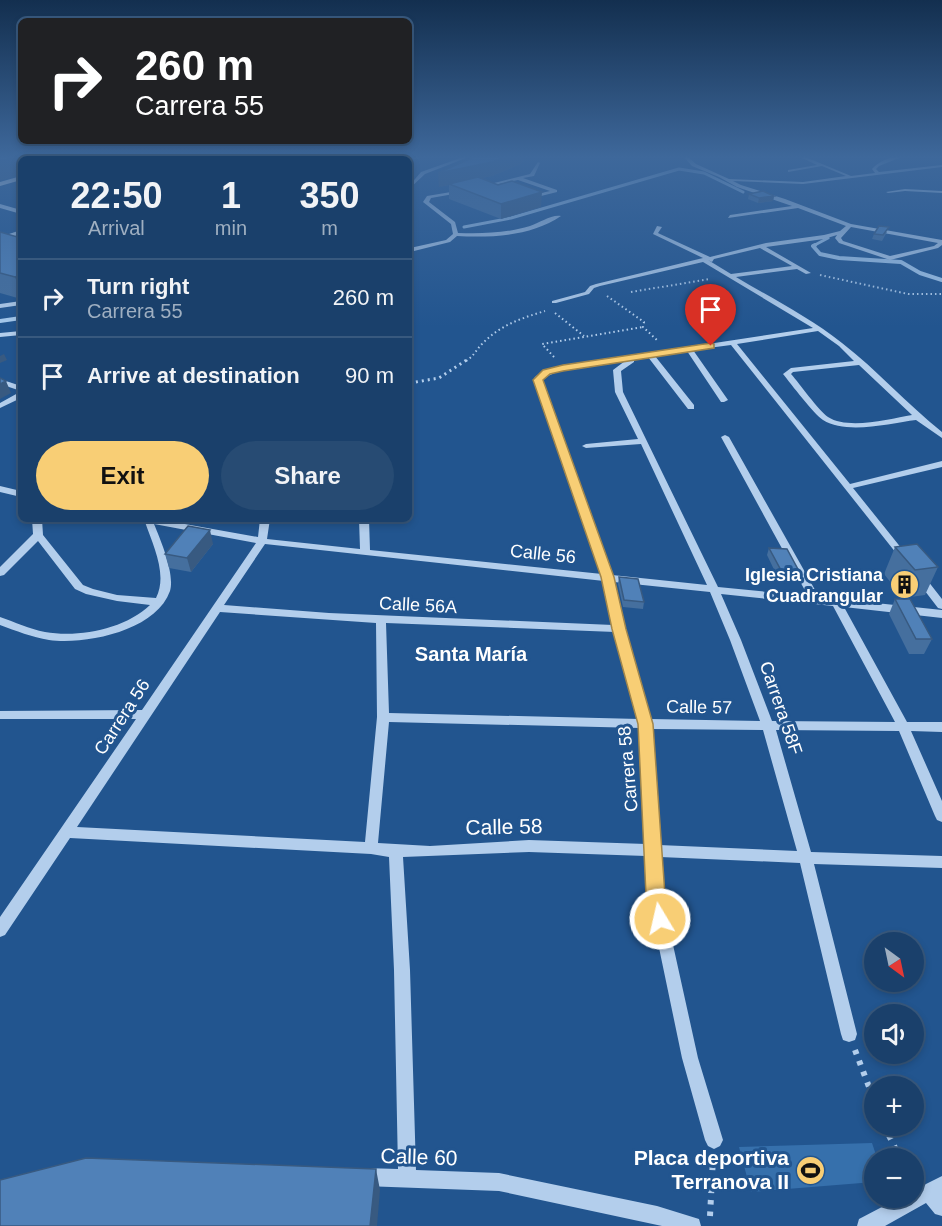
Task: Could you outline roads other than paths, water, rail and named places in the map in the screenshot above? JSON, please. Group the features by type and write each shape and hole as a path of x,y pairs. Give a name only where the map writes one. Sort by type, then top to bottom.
{"street":[{"path":"441,213 453,223 456,234"},
{"path":"730,217 754,213"},
{"path":"818,213 839,222 846,229"},
{"path":"412,250 448,241 456,234 490,236 513,232 546,223 558,216"},
{"path":"659,227 655,233 658,236 709,261 728,276 841,345 918,417 942,436"},
{"path":"846,229 838,238 841,242 890,258 936,247 942,242"},
{"path":"555,302 587,294 592,287 598,285 709,261 761,246 846,229 942,242"},
{"path":"0,240 18,233"},
{"path":"728,276 803,270 761,246"},
{"path":"1,305 18,303"},
{"path":"645,356 819,330"},
{"path":"0,335 18,333"},
{"path":"733,343 942,606"},
{"path":"689,349 724,400"},
{"path":"645,356 691,407"},
{"name":"Carrera 58","path":"645,356 563,368 547,372 538,380 608,577 619,629 646,724 656,895 690,1058 714,1140"},
{"name":"Carrera 58F","path":"645,356 625,363 617,370 620,392 713,588 768,726 805,859 849,1034"},
{"path":"860,363 791,370 787,374 825,418 833,423 851,425 918,417"},
{"path":"0,381 18,388"},
{"path":"0,406 18,397"},
{"path":"725,437 815,600"},
{"path":"586,446 643,441"},
{"path":"847,488 942,464"},
{"path":"1,490 18,493"},
{"path":"37,522 38,535 79,586 90,592 117,598 159,602"},
{"path":"0,621 32,633 58,638 93,635 120,627 152,611 165,591 166,580 148,522"},
{"name":"Calle 56","path":"163,522 262,541 942,614"},
{"name":"Carrera 56","path":"0,930 262,541 265,522"},
{"path":"364,522 365,552"},
{"path":"0,573 38,535"},
{"path":"837,603 904,728 942,816"},
{"name":"Calle 56A","path":"216,608 381,620 619,629"},
{"path":"371,848 383,717 381,620"},
{"path":"0,715 146,714"},
{"name":"Calle 57","path":"383,717 646,724 942,728"},
{"name":"Calle 58","path":"68,832 371,848 396,853 512,846 655,850 805,859 942,862"},
{"path":"396,853 407,1179"},
{"name":"Calle 60","path":"350,1177 499,1182 657,1215 692,1226"},
{"path":"866,1226 935,1189 942,1207"}],"waterway":[{"path":"464,227 527,213"},
{"path":"813,246 828,238"},
{"path":"813,246 820,254 839,258 901,262 920,273 942,280"},
{"path":"0,321 18,318"}],"place":[{"name":"Iglesia Cristiana Cuadrangular","path":"904,585"},
{"name":"Placa deportiva Terranova II","path":"810,1170"}],"district":[{"name":"Santa María","path":"471,654"}]}
